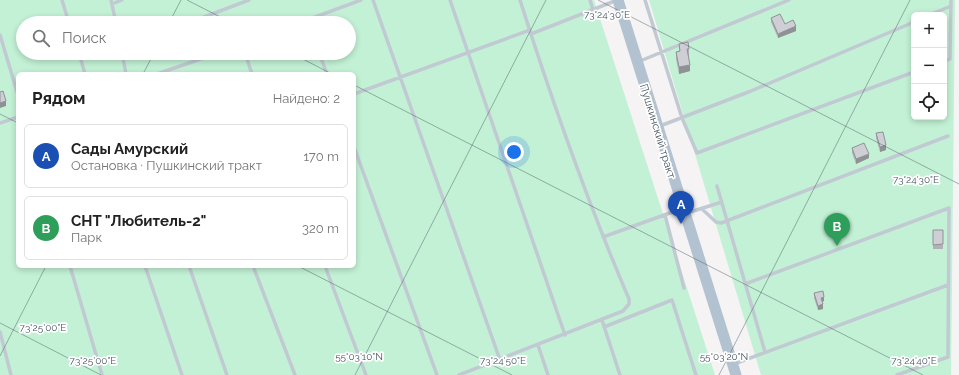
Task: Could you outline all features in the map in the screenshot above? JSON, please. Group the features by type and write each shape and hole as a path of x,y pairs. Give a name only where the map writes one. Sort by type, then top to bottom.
{"main road":[{"name":"Пушкинский тракт","path":"618,0 734,370"}],"lane":[{"path":"62,0 67,16"},
{"path":"115,16 112,2 122,0"},
{"path":"207,16 249,0"},
{"path":"321,16 361,0"},
{"path":"373,0 500,360"},
{"path":"450,0 564,335"},
{"path":"459,375 602,320 623,311 629,304 629,299 603,237 520,0"},
{"path":"590,0 593,10"},
{"path":"356,93 468,52 530,32 618,0"},
{"path":"645,0 682,118 697,154 911,73"},
{"path":"637,62 661,54 789,0"},
{"path":"947,60 950,59 951,0"},
{"path":"936,12 951,6"},
{"path":"657,127 751,92 911,23"},
{"path":"0,35 16,87"},
{"path":"81,60 84,72"},
{"path":"123,60 126,72"},
{"path":"165,72 200,60"},
{"path":"247,60 251,72"},
{"path":"322,60 326,72"},
{"path":"0,123 16,118"},
{"path":"702,209 716,222 721,223 948,136"},
{"path":"356,153 437,375"},
{"path":"717,186 765,352"},
{"path":"603,237 664,215 702,209 722,202"},
{"path":"745,284 949,208 948,357 897,375"},
{"path":"664,215 684,288"},
{"path":"71,268 102,375"},
{"path":"146,268 182,375"},
{"path":"190,268 227,375"},
{"path":"254,268 295,375"},
{"path":"326,268 366,375"},
{"path":"734,370 765,352 948,285"},
{"path":"604,327 672,300 696,375"},
{"path":"602,320 620,375"},
{"path":"0,332 11,375"},
{"path":"538,345 548,375"},
{"path":"474,370 475,375"}],"green space":[{"path":"0,0 594,0 715,375 0,375"},
{"path":"649,0 955,0 951,375 761,375"}],"building":[{"path":"780,14 785,24 793,20 796,26 778,34 771,18"},
{"path":"688,42 689,49 687,49 690,65 679,67 676,52 680,51 679,44"},
{"path":"3,91 6,101 0,103 0,92"},
{"path":"883,132 886,145 880,147 876,133"},
{"path":"864,143 869,154 856,159 852,148"},
{"path":"933,230 943,230 943,244 933,245"},
{"path":"823,291 824,297 821,298 823,304 818,306 814,293"}],"place":[{"name":"Сады Амурский","path":"681,224"},
{"name":"СНТ \"Любитель-2\"","path":"837,246"}]}
